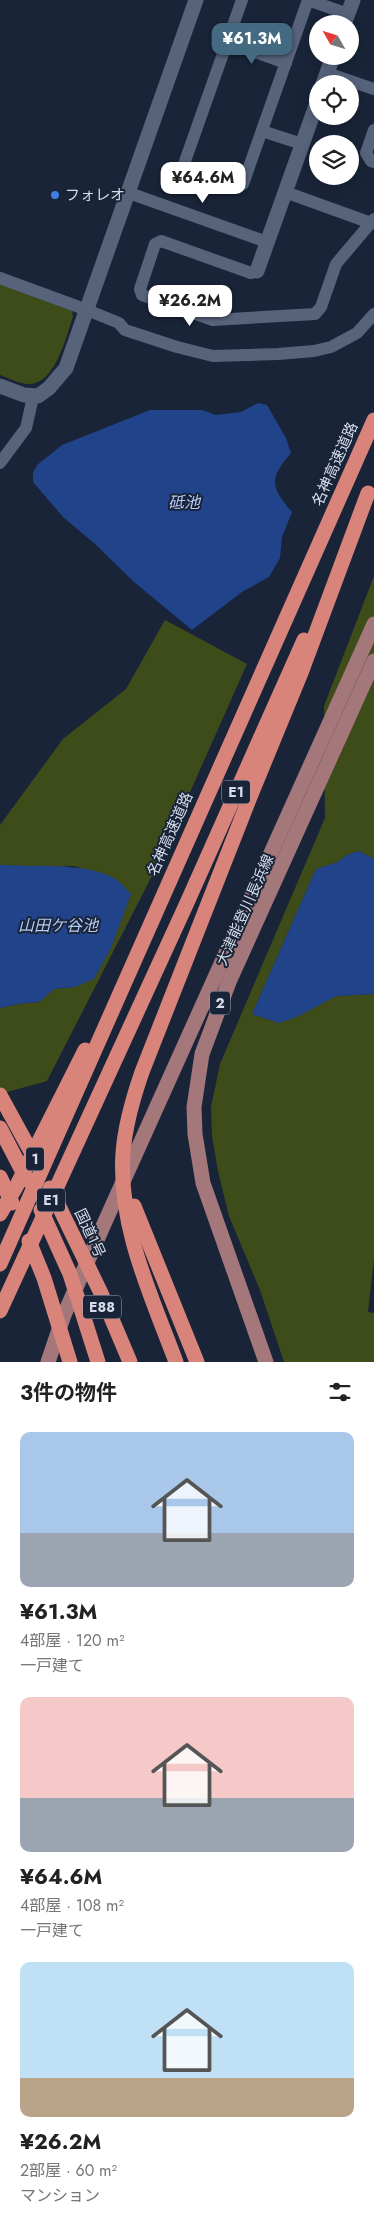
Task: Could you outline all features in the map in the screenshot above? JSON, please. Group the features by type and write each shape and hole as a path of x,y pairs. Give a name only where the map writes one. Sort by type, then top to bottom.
{"highway":[{"name":"名神高速道路","path":"0,1264 374,420"},
{"path":"176,1362 138,1259 129,1223 123,1170 126,1132 142,1072 301,673 371,487"},
{"name":"E1","path":"0,1311 186,905 371,487"},
{"path":"0,1214 16,1187 63,1090 148,928"},
{"name":"国道1号","path":"0,1094 33,1155 79,1253 100,1292 130,1362"},
{"name":"1","path":"0,1128 58,1245 78,1296 98,1362"},
{"path":"126,1132 126,1169 133,1204 197,1362"},
{"path":"0,1177 44,1278 69,1359"},
{"name":"E88","path":"79,1253 123,1362"},
{"name":"E88","path":"78,1296 103,1362"}],"main road":[{"name":"大津能登川長浜線","path":"48,1359 64,1315 374,624"},
{"name":"大津能登川長浜線","path":"266,1362 202,1183 195,1134 197,1082 210,1028 229,982 374,661"}],"street":[{"path":"0,386 33,397 43,394 66,368 196,0"},
{"path":"242,0 185,167 187,170 237,188 244,184 308,0 348,12"},
{"path":"227,42 286,63"},
{"path":"359,85 374,88"},
{"path":"285,192 372,221 336,264 321,307 315,314 207,319 142,295 140,289 155,244 161,241 251,273 257,271 267,242 309,125"},
{"path":"374,130 366,154 374,162"},
{"path":"262,131 302,144"},
{"path":"129,192 267,242"},
{"path":"0,278 87,310 118,323 125,330 177,347 213,356 278,354 314,351 331,347 357,334 374,314"},
{"path":"0,463 26,428 33,397"}],"green space":[{"path":"0,284 72,311 73,317 59,357 47,376 39,382 23,383 0,375"},
{"path":"374,576 374,859 359,851 347,855 338,862 316,869 252,1014 279,1023 336,996 374,994 374,1259 368,1312 374,1313 374,1362 284,1362 260,1290 229,1216 212,1136 211,1107 220,1064 325,818 324,706"},
{"path":"165,620 247,664 158,864 47,1081 0,1094 0,1008 39,1002 54,989 75,987 120,921 131,894 96,873 74,866 0,865 0,825 63,739 126,689"}],"water":[{"name":"砥池","path":"258,403 267,405 286,438 291,453 279,470 275,482 279,495 292,512 282,537 280,558 269,577 242,592 192,630 134,582 95,544 63,517 33,482 33,473 37,465 62,445 150,410 202,410 216,415 241,412"},
{"path":"359,851 374,859 374,994 336,996 299,1016 279,1023 252,1014 316,869 338,862 347,855"},
{"name":"山田ケ谷池","path":"0,865 74,867 102,873 121,883 131,894 111,948 94,979 75,987 54,989 39,1002 0,1008"}],"place":[{"name":"フォレオ","path":"55,195"}]}
